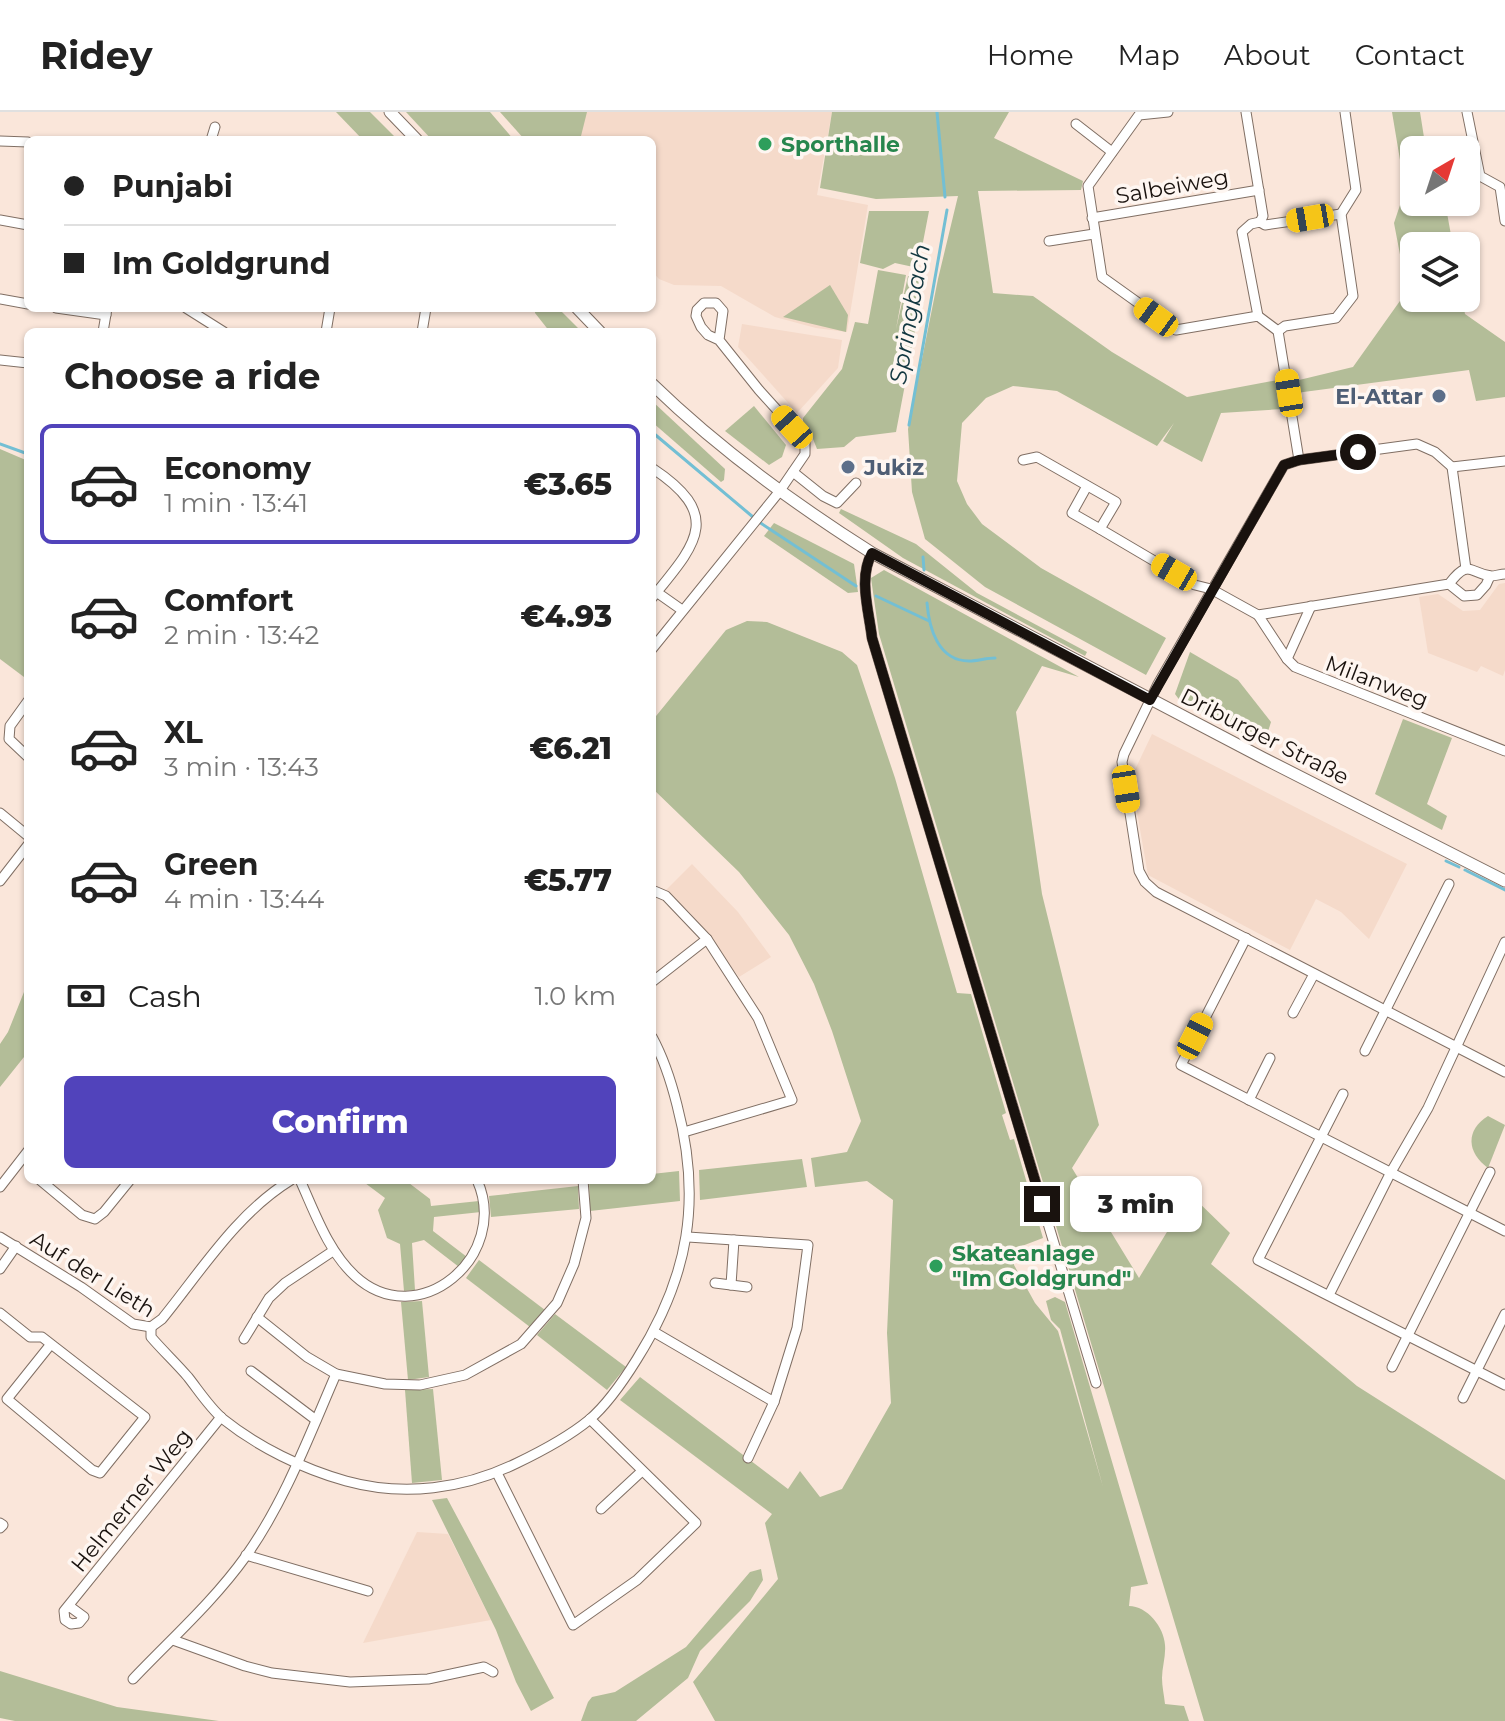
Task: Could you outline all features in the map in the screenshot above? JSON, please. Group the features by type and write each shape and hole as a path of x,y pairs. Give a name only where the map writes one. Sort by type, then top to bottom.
{"main road":[{"path":"390,112 413,136"},
{"path":"581,312 596,328"},
{"name":"Driburger Straße","path":"656,388 692,423 779,492 872,553 1150,700 1505,881"}],"street":[{"path":"1168,112 1139,115 1088,186 1104,280 1172,329 1258,316 1278,331 1299,460"},
{"name":"Salbeiweg","path":"1246,112 1263,216 1260,222 1251,224 1242,232 1258,316"},
{"path":"1278,331 1285,326 1336,318 1353,296 1341,214 1356,190 1345,112"},
{"path":"1467,112 1480,176 1500,187 1505,221"},
{"path":"1076,124 1112,152"},
{"path":"212,136 215,127"},
{"path":"0,141 24,142"},
{"name":"Salbeiweg","path":"1092,218 1259,190"},
{"path":"1260,222 1265,225 1341,214"},
{"path":"0,220 24,224"},
{"path":"1049,241 1094,234"},
{"path":"0,299 24,303"},
{"path":"192,312 218,328"},
{"path":"656,644 779,492 805,454 805,441 719,340"},
{"path":"0,360 24,363"},
{"path":"1466,569 1452,467 1435,452 1417,444 1299,460 1284,465 1150,700 1122,760 1139,871 1156,892 1505,1072"},
{"path":"1023,460 1037,457 1116,502 1100,529"},
{"path":"1452,467 1505,461"},
{"path":"656,471 685,494 693,508 696,525 694,543 689,552 656,591"},
{"path":"793,472 837,503 856,483"},
{"path":"1087,486 1072,513 1195,585 1211,589 1258,615 1449,584 1466,569 1480,570 1490,576 1505,574"},
{"path":"872,553 865,580 872,638 1096,1383"},
{"path":"1449,584 1464,596 1477,595 1490,576"},
{"path":"656,594 682,610"},
{"path":"1287,659 1311,606"},
{"name":"Milanweg","path":"1258,615 1287,659 1302,671 1505,751"},
{"path":"24,707 10,726 9,739 24,753"},
{"path":"0,813 24,833"},
{"path":"0,881 24,850"},
{"path":"1365,1051 1449,884"},
{"path":"656,892 666,896 707,939 758,1018 792,1100 684,1132"},
{"path":"1246,938 1181,1065 1505,1231"},
{"path":"656,979 707,939"},
{"path":"1329,1295 1391,1172 1423,1117 1505,942"},
{"path":"1293,1013 1314,974"},
{"name":"Auf der Lieth","path":"0,1237 81,1287 133,1324 151,1327 151,1337 221,1417 257,1442 297,1463 347,1481 393,1490 435,1489 497,1473 549,1448 590,1419 623,1382 654,1332 678,1279 688,1237 690,1184 684,1132 667,1070 656,1046"},
{"path":"1249,1100 1270,1058"},
{"path":"1343,1094 1258,1260 1505,1385"},
{"path":"0,1187 24,1156"},
{"path":"19,1163 24,1167"},
{"path":"1392,1367 1490,1172"},
{"path":"45,1184 82,1215 95,1219 127,1184"},
{"path":"151,1327 162,1319 239,1223 285,1184"},
{"path":"302,1184 333,1251 356,1277 374,1289 393,1295 410,1295 439,1288 468,1264 478,1249 484,1230 478,1184"},
{"path":"257,1317 307,1357 336,1374 385,1384 420,1385 465,1375 521,1344 557,1303 574,1264 586,1218 583,1184"},
{"path":"688,1237 808,1245 797,1328 774,1402 748,1458"},
{"path":"731,1285 734,1240"},
{"path":"0,1269 16,1246"},
{"path":"244,1339 269,1298 285,1283 333,1251"},
{"path":"715,1283 747,1287"},
{"path":"0,1313 30,1337 42,1337 145,1417 100,1473 92,1470 7,1399 51,1344"},
{"path":"1463,1398 1505,1314"},
{"path":"654,1332 774,1402"},
{"path":"251,1371 316,1420"},
{"path":"133,1679 212,1600 246,1555 280,1500 336,1374"},
{"name":"Helmerner Weg","path":"69,1606 221,1417"},
{"path":"497,1473 573,1625 637,1580 696,1523 590,1419"},
{"path":"601,1509 642,1471"},
{"path":"246,1555 368,1591"},
{"path":"173,1640 272,1673 350,1682 428,1679 484,1667 493,1672"}],"shaded area":[{"path":"550,112 832,112 817,195 868,205 847,332 816,328 775,317 721,286 674,285 659,279 656,276 656,136 561,136"},
{"path":"742,324 842,340 838,368 797,413 738,347"},
{"path":"1505,583 1503,676 1481,666 1477,672 1428,653 1419,597 1438,594 1463,611 1480,610 1499,584"},
{"path":"1152,734 1407,864 1369,939 1341,912 1316,899 1290,950 1148,875 1131,778"},
{"path":"692,864 738,912 771,957 739,977 692,915 666,890"},
{"path":"417,1532 448,1534 491,1620 363,1643"}],"green space":[{"path":"336,112 370,112 394,136 359,136"},
{"path":"406,112 490,112 511,136 428,136"},
{"path":"500,112 587,112 581,136 521,136"},
{"path":"832,112 1009,112 994,138 1083,181 1081,190 978,191 993,293 1033,296 1112,352 1187,397 1278,380 1282,409 1221,413 1202,462 1163,441 1174,423 1157,446 1057,391 1013,386 986,398 962,423 957,481 967,504 982,524 1041,568 1166,638 1146,675 985,587 925,539 912,492 908,429 958,196 876,199 820,188"},
{"path":"1392,112 1420,112 1424,136 1400,136 1400,160"},
{"path":"1400,205 1400,216 1448,216 1450,232 1400,232 1400,254 1394,223"},
{"path":"869,211 929,211 918,268 895,263 883,269 860,263"},
{"path":"878,270 906,275 896,329 908,276 925,279 896,432 856,437 844,447 817,449 803,424 803,418 842,369 855,322 868,324"},
{"path":"830,285 848,315 846,332 783,317"},
{"path":"1400,301 1400,312 1465,312 1505,342 1505,397 1476,401 1469,370 1296,393 1295,381 1353,367"},
{"path":"562,312 578,328 547,328 535,313"},
{"path":"656,405 725,469 721,482 656,425"},
{"path":"754,406 786,445 782,457 769,465 725,431"},
{"path":"0,449 24,459 24,677 0,659"},
{"path":"841,509 916,544 977,593 1087,652 1085,656 903,558 839,513"},
{"path":"774,523 854,564 858,592 848,593 764,536"},
{"path":"884,570 1079,677 1042,666 1016,712 1042,894 1099,1125 1072,1168 1139,1278 1190,1194 1230,1233 1211,1264 1357,1386 1505,1480 1505,1721 1204,1721 879,634 871,578"},
{"path":"747,621 767,622 842,652 857,665 895,778 957,993 971,994 1006,1113 1002,1115 1010,1140 1014,1139 1043,1238 1014,1249 1014,1265 1035,1303 1058,1331 1103,1487 1060,1329 1051,1320 1046,1301 1055,1297 1065,1302 1148,1584 1131,1587 1129,1606 1148,1614 1161,1631 1165,1645 1162,1678 1165,1704 1184,1706 1189,1721 715,1721 693,1682 778,1579 765,1523 772,1514 620,1400 640,1377 788,1489 800,1471 820,1497 842,1489 891,1403 887,1333 893,1200 867,1181 815,1187 811,1158 847,1152 861,1121 814,984 789,935 739,872 656,792 656,716 726,630"},
{"path":"1190,652 1238,680 1271,722 1264,744 1181,702 1175,694"},
{"path":"1403,719 1452,738 1427,804 1447,816 1442,830 1375,794"},
{"path":"24,992 24,1057 0,1087 0,1044"},
{"path":"1488,1116 1505,1125 1488,1168 1476,1156 1472,1135"},
{"path":"802,1159 807,1187 700,1200 699,1170"},
{"path":"679,1171 680,1201 590,1211 589,1184 656,1184 656,1174"},
{"path":"366,1184 410,1184 430,1199 431,1206 479,1201 481,1212 434,1217 433,1231 467,1257 459,1267 424,1240 412,1243 415,1290 404,1291 400,1244 387,1238 378,1210 385,1198"},
{"path":"578,1186 579,1209 491,1217 489,1196"},
{"path":"479,1260 545,1310 530,1327 466,1278"},
{"path":"422,1301 429,1377 408,1380 401,1302"},
{"path":"555,1314 626,1367 607,1390 537,1335"},
{"path":"433,1389 442,1480 412,1483 405,1390"},
{"path":"447,1498 554,1698 531,1711 496,1630 432,1500"},
{"path":"761,1569 763,1580 750,1601 700,1651 688,1678 636,1721 581,1721 592,1697 615,1692 686,1647 750,1572"},
{"path":"0,1671 117,1707 219,1721 15,1721 0,1718"}],"waterway":[{"name":"Springbach","path":"937,112 945,197"},
{"name":"Springbach","path":"909,425 947,210"},
{"path":"656,435 753,517"},
{"path":"0,444 24,453"},
{"path":"759,522 856,586"},
{"path":"923,557 924,570"},
{"path":"876,596 929,621"},
{"name":"Springbach","path":"927,603 933,632 950,655 969,661 995,658"},
{"path":"1446,861 1459,867"},
{"path":"1465,870 1505,890"}],"place":[{"name":"Sporthalle","path":"765,144"},
{"name":"El-Attar","path":"1439,396"},
{"name":"Jukiz","path":"848,467"},
{"name":"Skateanlage \"Im Goldgrund\"","path":"936,1266"}],"route":[{"path":"1042,1204 872,638 865,580 868,561 872,553 1150,700 1284,465 1358,452"}]}
